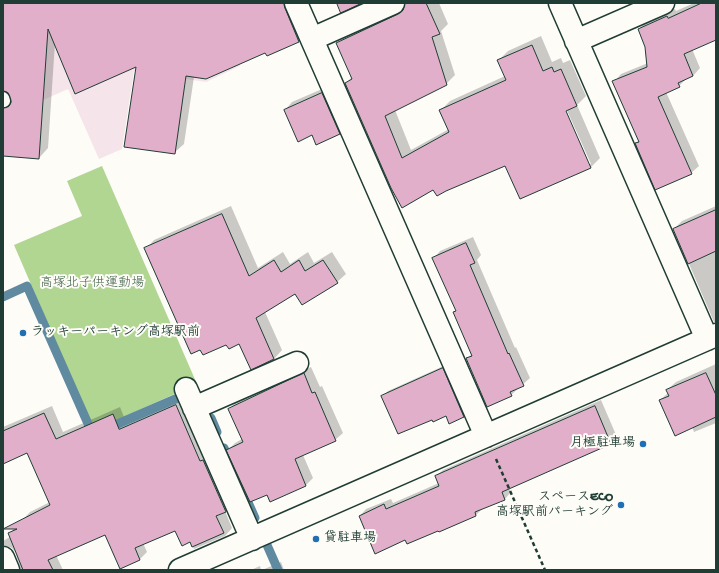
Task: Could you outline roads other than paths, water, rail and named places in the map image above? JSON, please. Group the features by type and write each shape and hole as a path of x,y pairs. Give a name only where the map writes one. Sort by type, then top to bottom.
{"street":[{"path":"296,3 486,436"},
{"path":"312,39 393,3"},
{"path":"180,570 712,337 560,3"},
{"path":"576,41 663,3"},
{"path":"252,539 190,399 297,363"},
{"path":"3,558 8,570"}],"waterway":[{"path":"3,297 27,286 93,435"},
{"path":"106,429 180,397"},
{"path":"211,418 217,432"},
{"path":"224,448 255,518"},
{"path":"267,545 278,570"}],"place":[{"name":"ラッキーパーキング高塚駅前","path":"23,333"},
{"name":"月極駐車場","path":"643,444"},
{"name":"スペースECO 高塚駅前パーキング","path":"621,505"},
{"name":"貸駐車場","path":"316,539"}],"park label":[{"name":"高塚北子供運動場","path":"92,284"}]}
